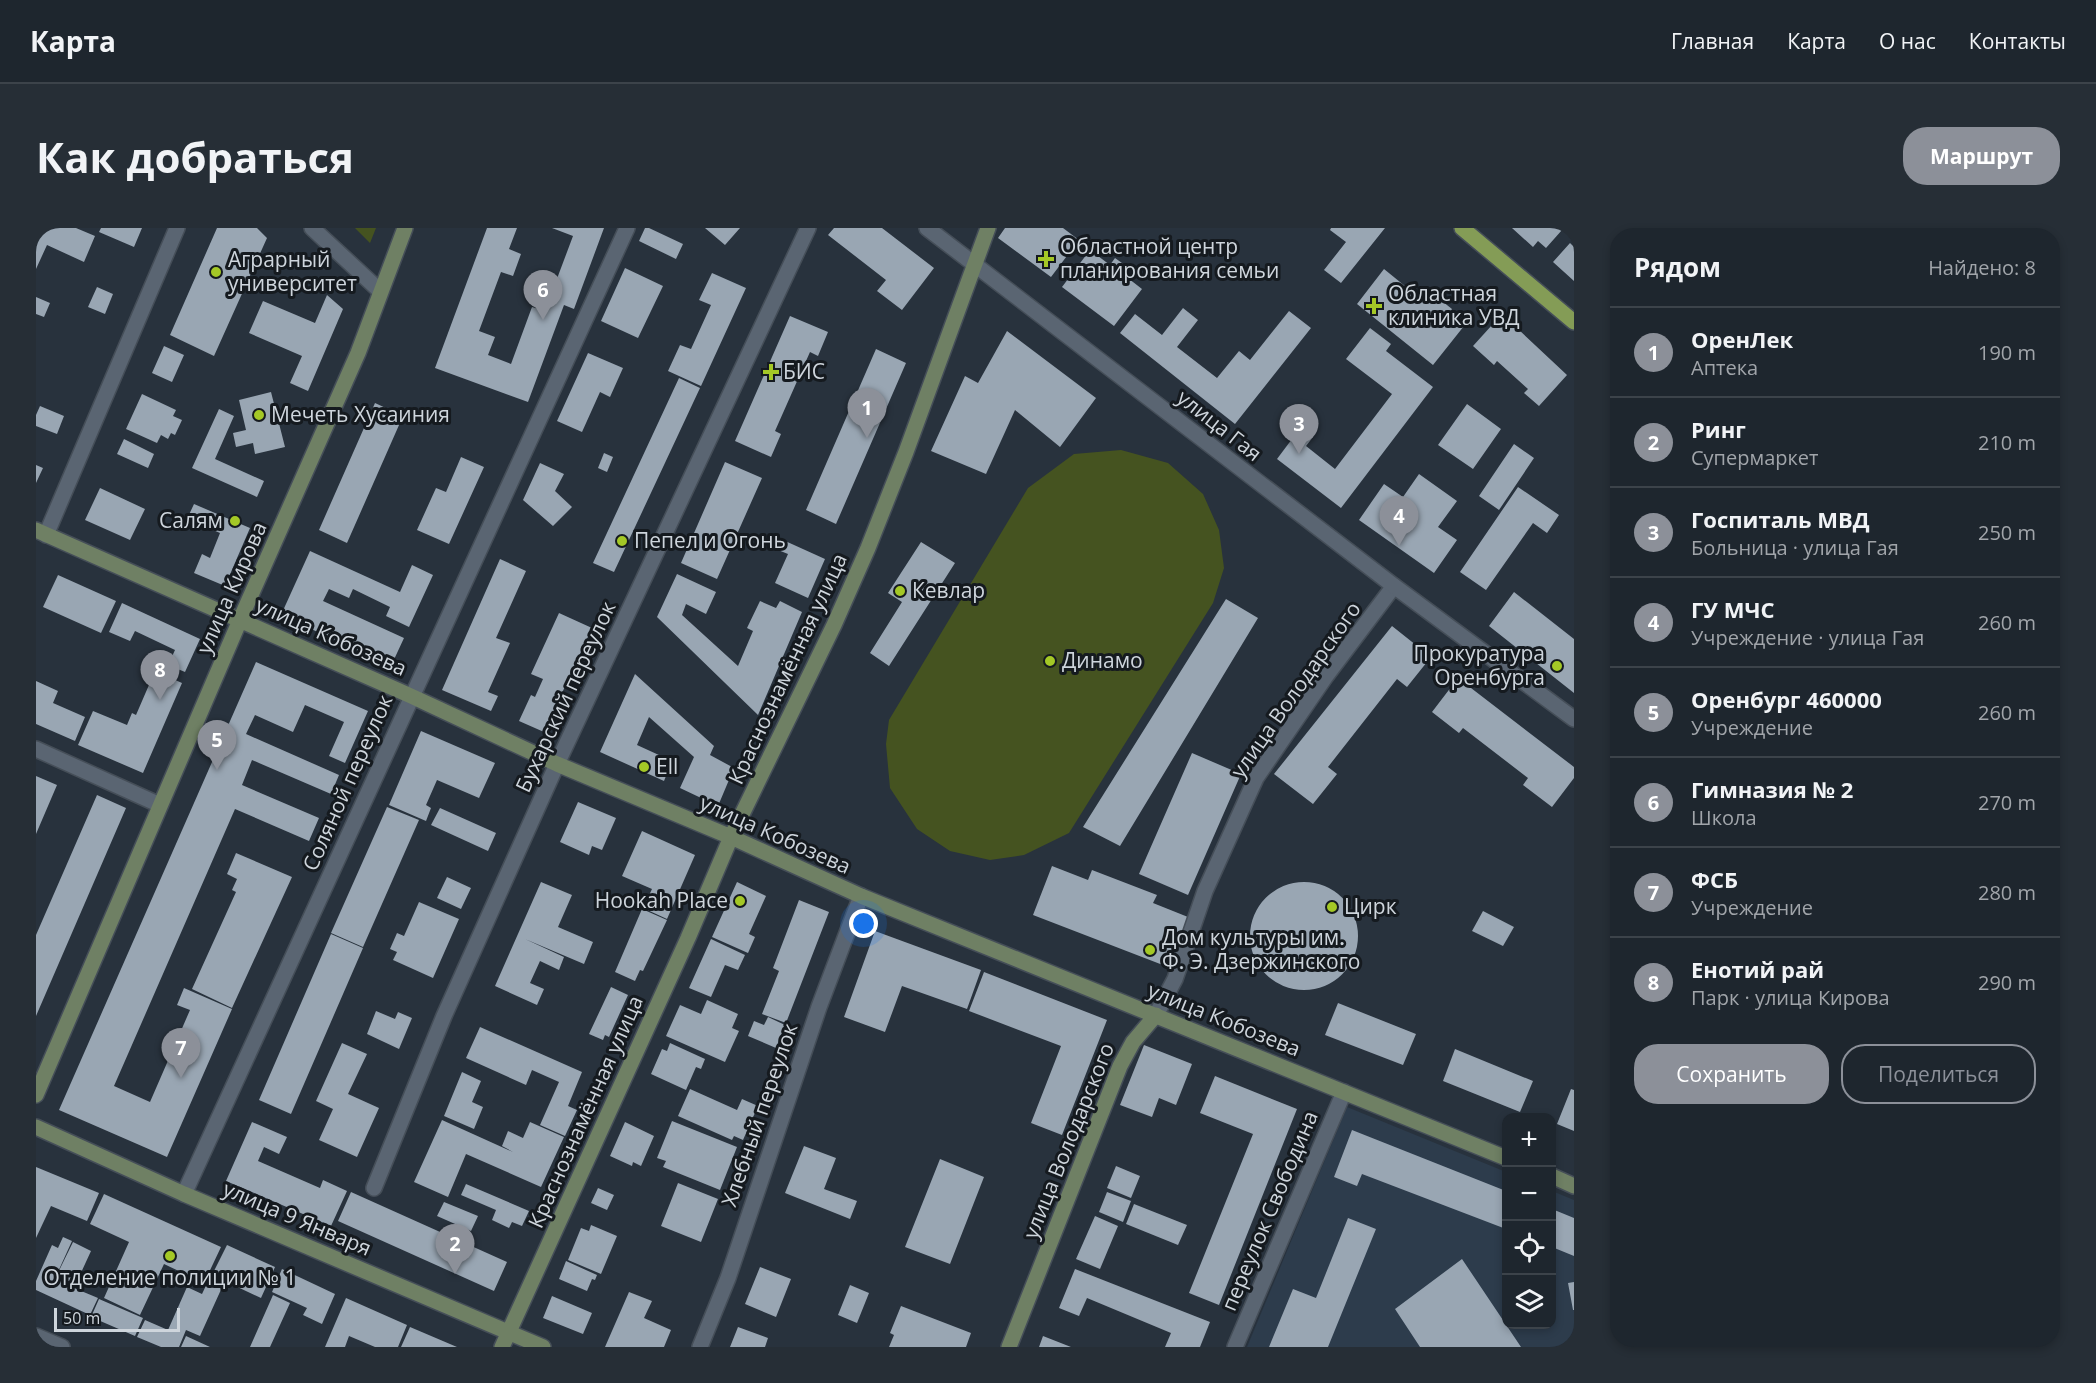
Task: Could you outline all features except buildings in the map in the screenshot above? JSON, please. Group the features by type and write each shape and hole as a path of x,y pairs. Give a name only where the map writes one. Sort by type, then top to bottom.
{"main road":[{"name":"улица Кирова","path":"36,1095 240,620 358,353 405,228"},
{"name":"Краснознамённая улица","path":"502,1347 688,938 731,837 834,625 868,548 906,452 988,228"},
{"path":"1462,228 1574,322"},
{"name":"улица Кобозева","path":"41,532 411,696 557,764 731,837 861,896 1502,1156"},
{"name":"улица Володарского","path":"1009,1347 1120,1066 1133,1042 1156,1015"},
{"name":"улица 9 Января","path":"36,1127 184,1194 543,1347"},
{"path":"1556,1178 1574,1186"}],"street":[{"path":"41,532 177,228"},
{"path":"312,228 381,291"},
{"name":"Соляной переулок","path":"184,1194 627,228"},
{"name":"Бухарский переулок","path":"374,1188 444,1016 557,764 808,228"},
{"name":"улица Гая","path":"927,228 1394,586 1574,719"},
{"name":"улица Володарского","path":"1156,1015 1175,979 1205,891 1256,778 1326,676 1394,586"},
{"path":"36,749 160,806"},
{"name":"Хлебный переулок","path":"700,1347 728,1278 819,1007 861,896"},
{"name":"переулок Свободина","path":"1235,1347 1344,1092"},
{"path":"36,1336 62,1347"}],"shaded area":[{"path":"1347,1107 1502,1170 1502,1329 1556,1329 1556,1193 1574,1200 1574,1347 1247,1347"}],"green space":[{"path":"355,228 376,228 370,243"},
{"name":"Динамо","path":"1121,450 1168,463 1203,494 1219,530 1224,568 1213,603 1069,833 1024,855 990,860 950,851 917,829 890,788 886,744 889,720 1028,488 1074,454"}],"place":[{"name":"Областной центр планирования семьи","path":"1046,259"},
{"name":"Аграрный университет","path":"216,272"},
{"name":"Областная клиника УВД","path":"1374,306"},
{"name":"Гимназия № 2","path":"543,320"},
{"name":"БИС","path":"771,372"},
{"name":"Мечеть Хусаиния","path":"259,415"},
{"name":"ОренЛек","path":"867,438"},
{"name":"Госпиталь МВД","path":"1299,454"},
{"name":"Салям","path":"235,521"},
{"name":"Пепел и Огонь","path":"622,541"},
{"name":"ГУ МЧС","path":"1399,546"},
{"name":"Кевлар","path":"900,591"},
{"name":"Динамо","path":"1050,661"},
{"name":"Прокуратура Оренбурга","path":"1557,666"},
{"name":"Енотий рай","path":"160,700"},
{"name":"Ell","path":"644,767"},
{"name":"Оренбург 460000","path":"217,770"},
{"name":"Hookah Place","path":"740,901"},
{"name":"Цирк","path":"1332,907"},
{"name":"Дом культуры им. Ф. Э. Дзержинского","path":"1150,950"},
{"name":"ФСБ","path":"181,1078"},
{"name":"Отделение полиции № 1","path":"170,1256"},
{"name":"Ринг","path":"455,1274"}]}
